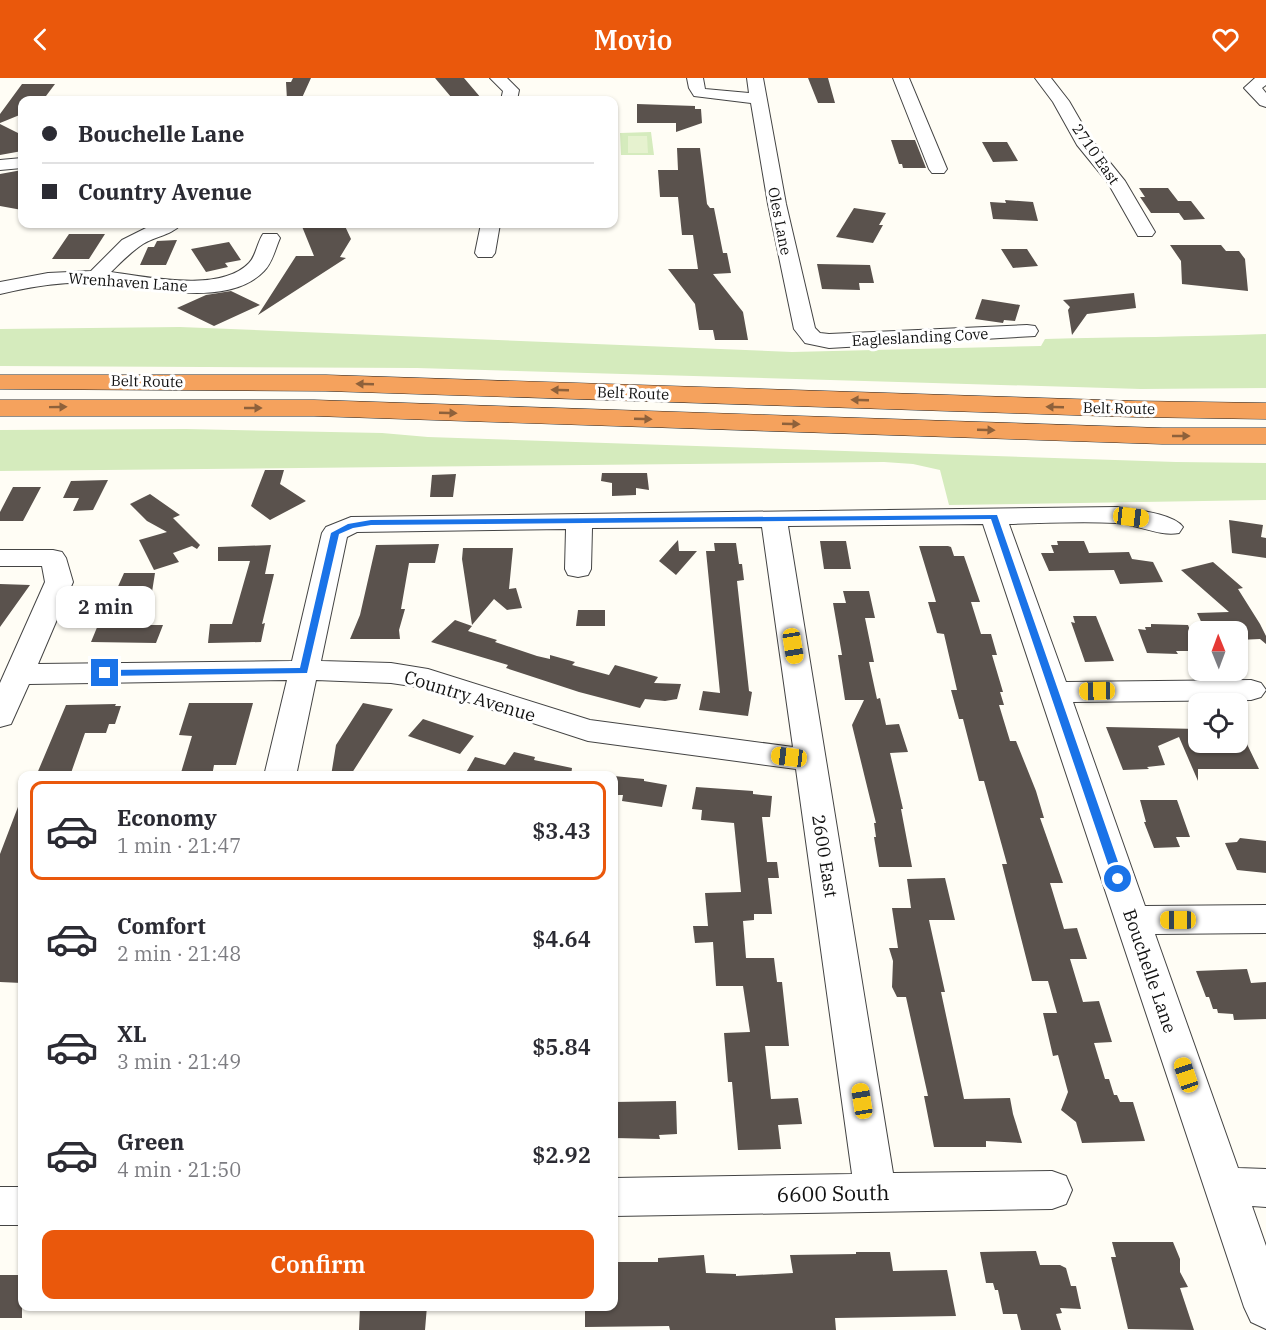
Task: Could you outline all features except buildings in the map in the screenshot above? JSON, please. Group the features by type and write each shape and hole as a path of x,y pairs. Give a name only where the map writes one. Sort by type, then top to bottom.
{"highway":[{"name":"Belt Route","path":"0,382 326,383 1135,409 1266,411"},
{"path":"1135,409 1266,402"},
{"name":"Belt Route","path":"0,408 314,408 1162,436 1266,436"}],"street":[{"path":"498,78 511,90 510,96"},
{"path":"695,78 700,93 758,99"},
{"name":"Oles Lane","path":"755,78 788,259 805,329 813,338"},
{"path":"901,78 938,169"},
{"name":"2710 East","path":"1043,78 1061,101 1083,141 1116,181 1146,232"},
{"path":"1265,78 1252,88 1266,102"},
{"path":"0,165 18,164"},
{"path":"96,277 128,244 142,235 160,228"},
{"path":"485,253 488,228"},
{"name":"Wrenhaven Lane","path":"0,288 56,278 96,277 169,286 225,282 244,276 255,269 270,238"},
{"name":"Eagleslanding Cove","path":"813,338 829,341 1028,331"},
{"path":"281,771 335,533 351,525 1117,515 1144,519 1170,527"},
{"name":"Bouchelle Lane","path":"994,517 1266,1307"},
{"name":"2600 East","path":"774,519 875,1192"},
{"path":"578,569 579,521"},
{"path":"0,558 53,558 59,582 0,717"},
{"name":"Country Avenue","path":"19,674 304,671 391,673 428,679 588,730 810,760"},
{"path":"1054,692 1251,690"},
{"path":"1132,920 1266,919"},
{"path":"1224,1186 1266,1188"},
{"name":"6600 South","path":"618,1197 1052,1190"},
{"path":"0,1206 18,1206"}],"green space":[{"path":"651,132 654,155 621,155 620,133"},
{"path":"628,136 647,136 648,153 628,153"},
{"path":"180,327 792,352 1041,346 1045,339 1266,334 1266,388 1141,389 417,368 0,366 0,329"},
{"path":"186,429 382,433 428,437 1266,463 1266,500 949,505 940,470 913,464 884,462 0,471 0,430"}],"route":[{"path":"105,673 304,671 335,533 351,525 994,517 1118,879"}]}
